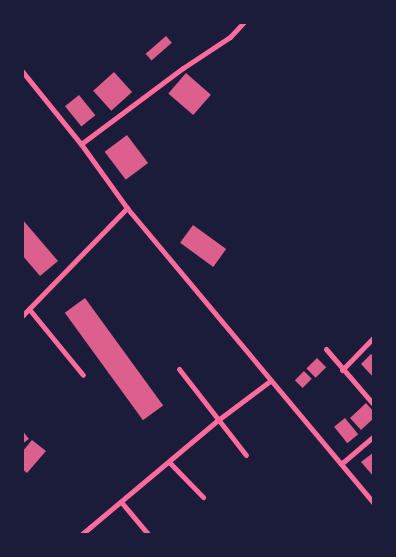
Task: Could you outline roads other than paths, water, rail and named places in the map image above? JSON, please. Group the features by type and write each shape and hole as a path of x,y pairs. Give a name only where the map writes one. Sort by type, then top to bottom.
{"street":[{"path":"81,144 183,68 230,37 244,22"},
{"path":"22,71 81,144 127,208 374,503"},
{"path":"22,316 127,208"},
{"path":"29,309 83,375"},
{"path":"342,370 374,337"},
{"path":"326,349 342,370 374,405"},
{"path":"178,369 246,455"},
{"path":"82,534 122,503 218,420 270,381"},
{"path":"341,464 374,436"},
{"path":"169,462 203,497"},
{"path":"122,503 148,534"}]}
